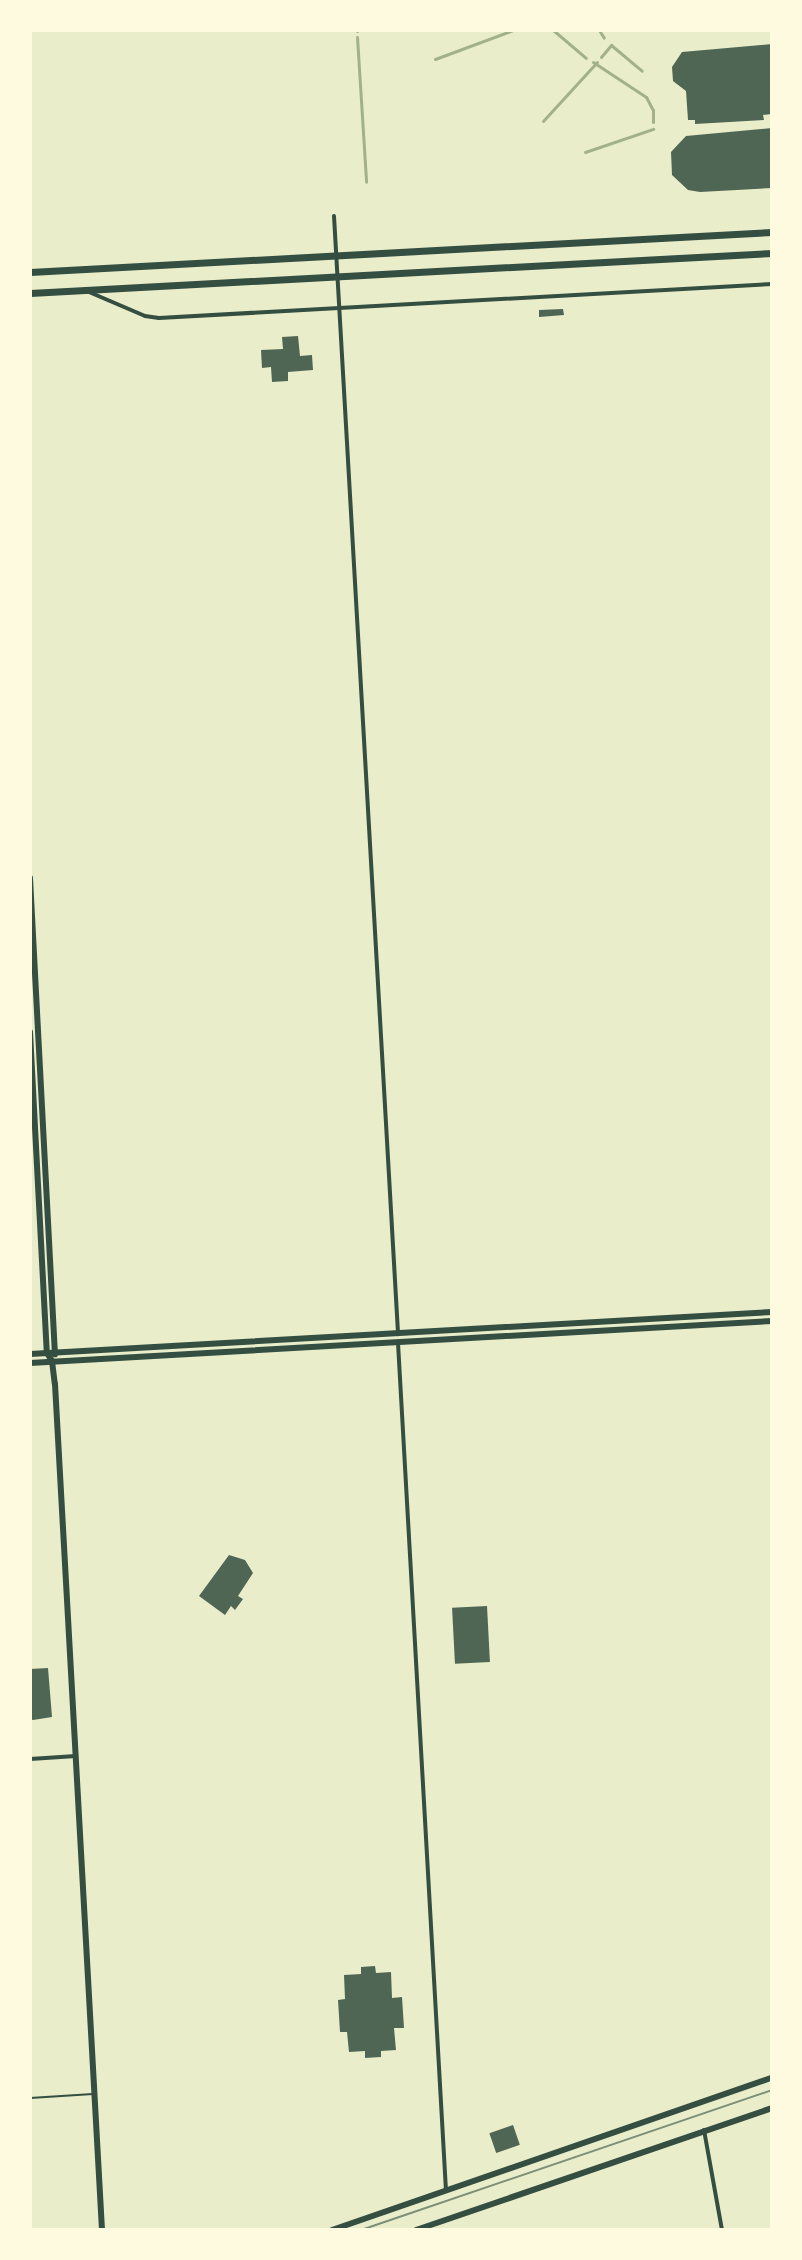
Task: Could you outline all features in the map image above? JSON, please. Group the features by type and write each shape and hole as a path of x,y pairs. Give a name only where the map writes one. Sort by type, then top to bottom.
{"main road":[{"path":"30,272 772,232"},
{"path":"30,293 772,253"}],"street":[{"path":"334,216 446,2191"},
{"path":"83,290 153,318 772,284"},
{"path":"30,878 52,1361 102,2230"},
{"path":"30,1032 52,1353"},
{"path":"30,1354 772,1312"},
{"path":"30,1363 772,1321"},
{"path":"30,1759 76,1756"},
{"path":"332,2230 772,2078"},
{"path":"416,2230 772,2108"},
{"path":"704,2130 722,2230"}],"lane":[{"path":"30,2098 95,2094"}],"building":[{"path":"772,44 772,114 763,115 764,120 695,124 695,120 688,120 686,91 673,81 672,67 682,52"},
{"path":"772,128 772,188 700,192 688,190 672,175 671,152 686,136"},
{"path":"563,309 564,315 539,317 539,310"},
{"path":"298,336 300,356 312,355 313,370 288,372 288,381 272,382 271,367 262,368 261,350 283,349 282,337"},
{"path":"229,1555 245,1560 253,1573 238,1596 243,1599 235,1610 231,1606 225,1615 199,1596"},
{"path":"487,1606 490,1662 455,1664 452,1608"},
{"path":"48,1668 52,1717 33,1720 30,1719 30,1669"},
{"path":"375,1966 376,1973 391,1972 392,1998 402,1997 404,2028 394,2028 396,2050 381,2051 381,2057 365,2058 365,2051 349,2052 347,2032 340,2032 338,2000 345,1999 344,1975 361,1974 361,1967"},
{"path":"513,2125 520,2145 496,2153 489,2133"}],"waterway":[{"path":"435,59 513,30"},
{"path":"553,30 586,58"},
{"path":"599,30 604,38"},
{"path":"357,37 366,182"},
{"path":"601,57 611,45 642,71"},
{"path":"593,62 646,97 653,110 653,122"},
{"path":"543,121 597,62"},
{"path":"585,152 653,129"}],"tram line":[{"path":"361,2230 772,2090"}]}
